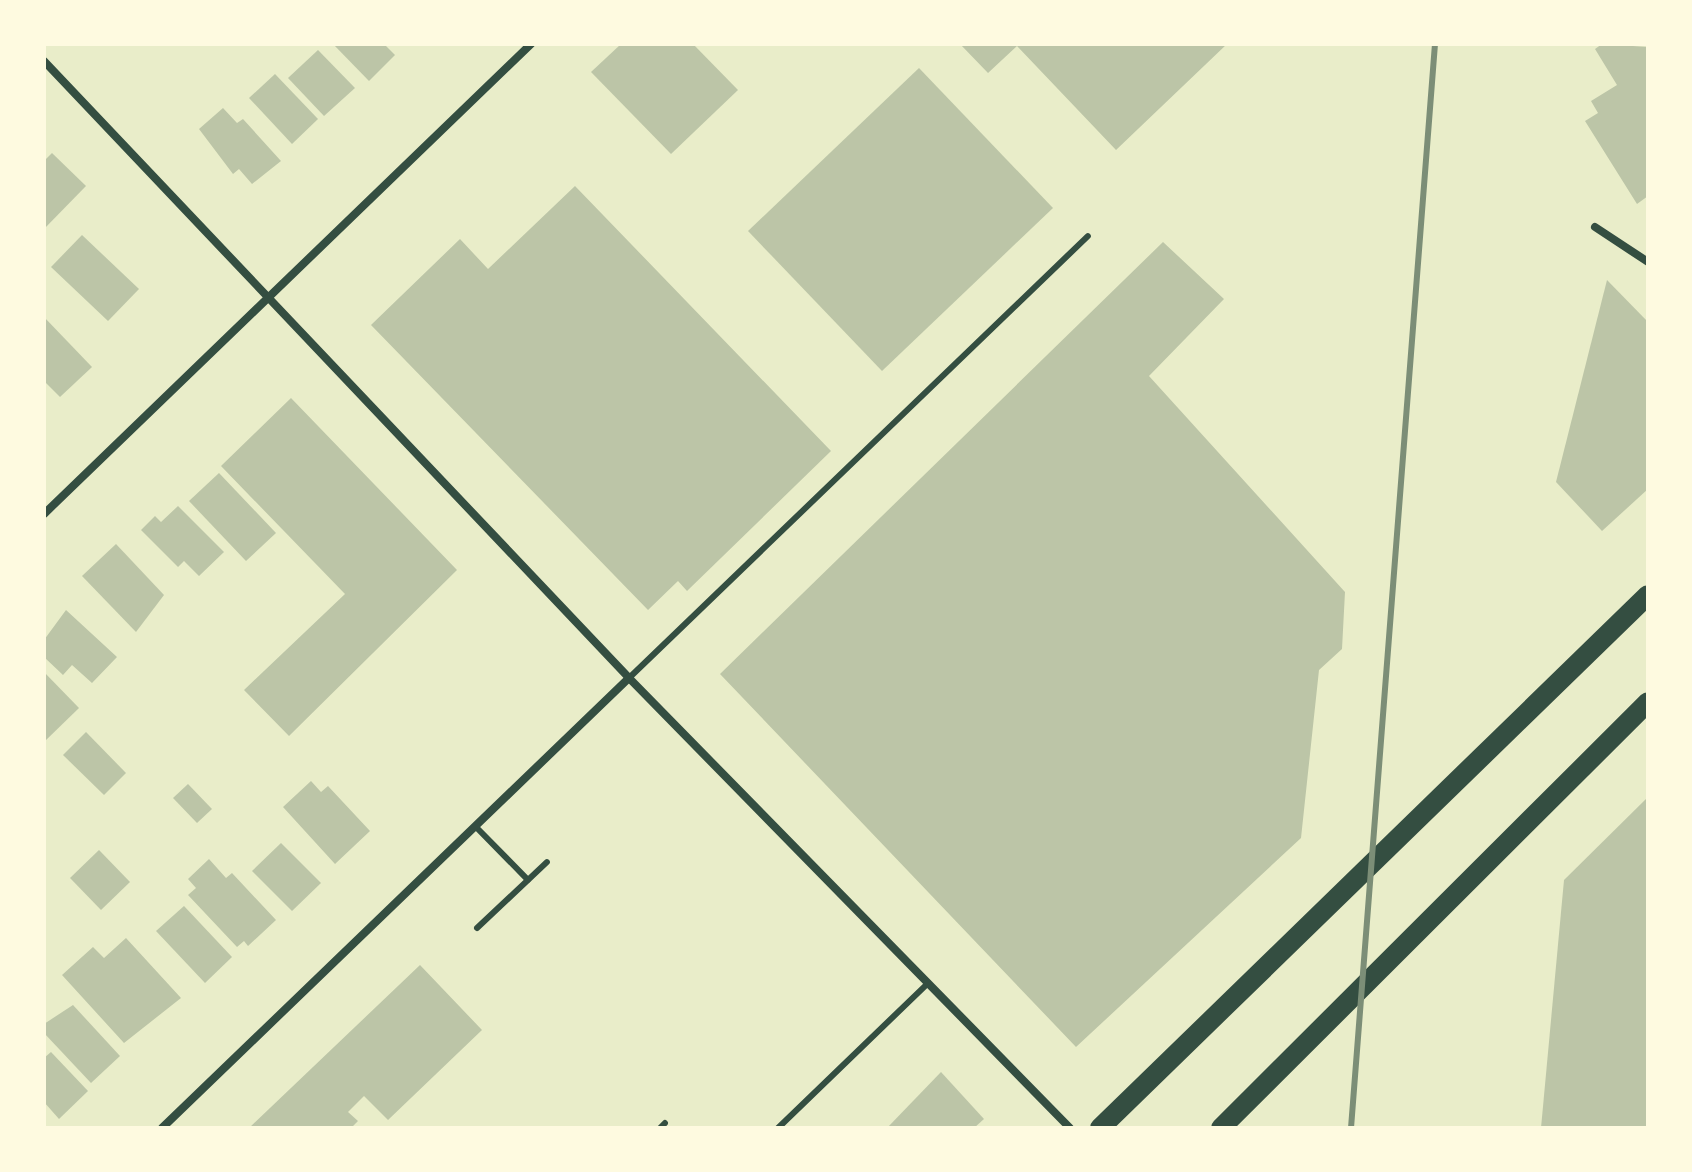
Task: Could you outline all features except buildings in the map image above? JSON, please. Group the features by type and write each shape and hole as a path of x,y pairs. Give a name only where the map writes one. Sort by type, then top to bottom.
{"main road":[{"path":"1100,1128 1648,595"},
{"path":"1221,1128 1648,702"}],"street":[{"path":"44,514 531,44"},
{"path":"44,61 629,678 1070,1128"},
{"path":"1595,227 1648,262"},
{"path":"162,1128 629,678"}],"lane":[{"path":"629,678 1088,236"},
{"path":"476,827 528,880"},
{"path":"477,928 547,862"},
{"path":"778,1128 928,983"}],"railway":[{"path":"1351,1128 1435,44"}]}
